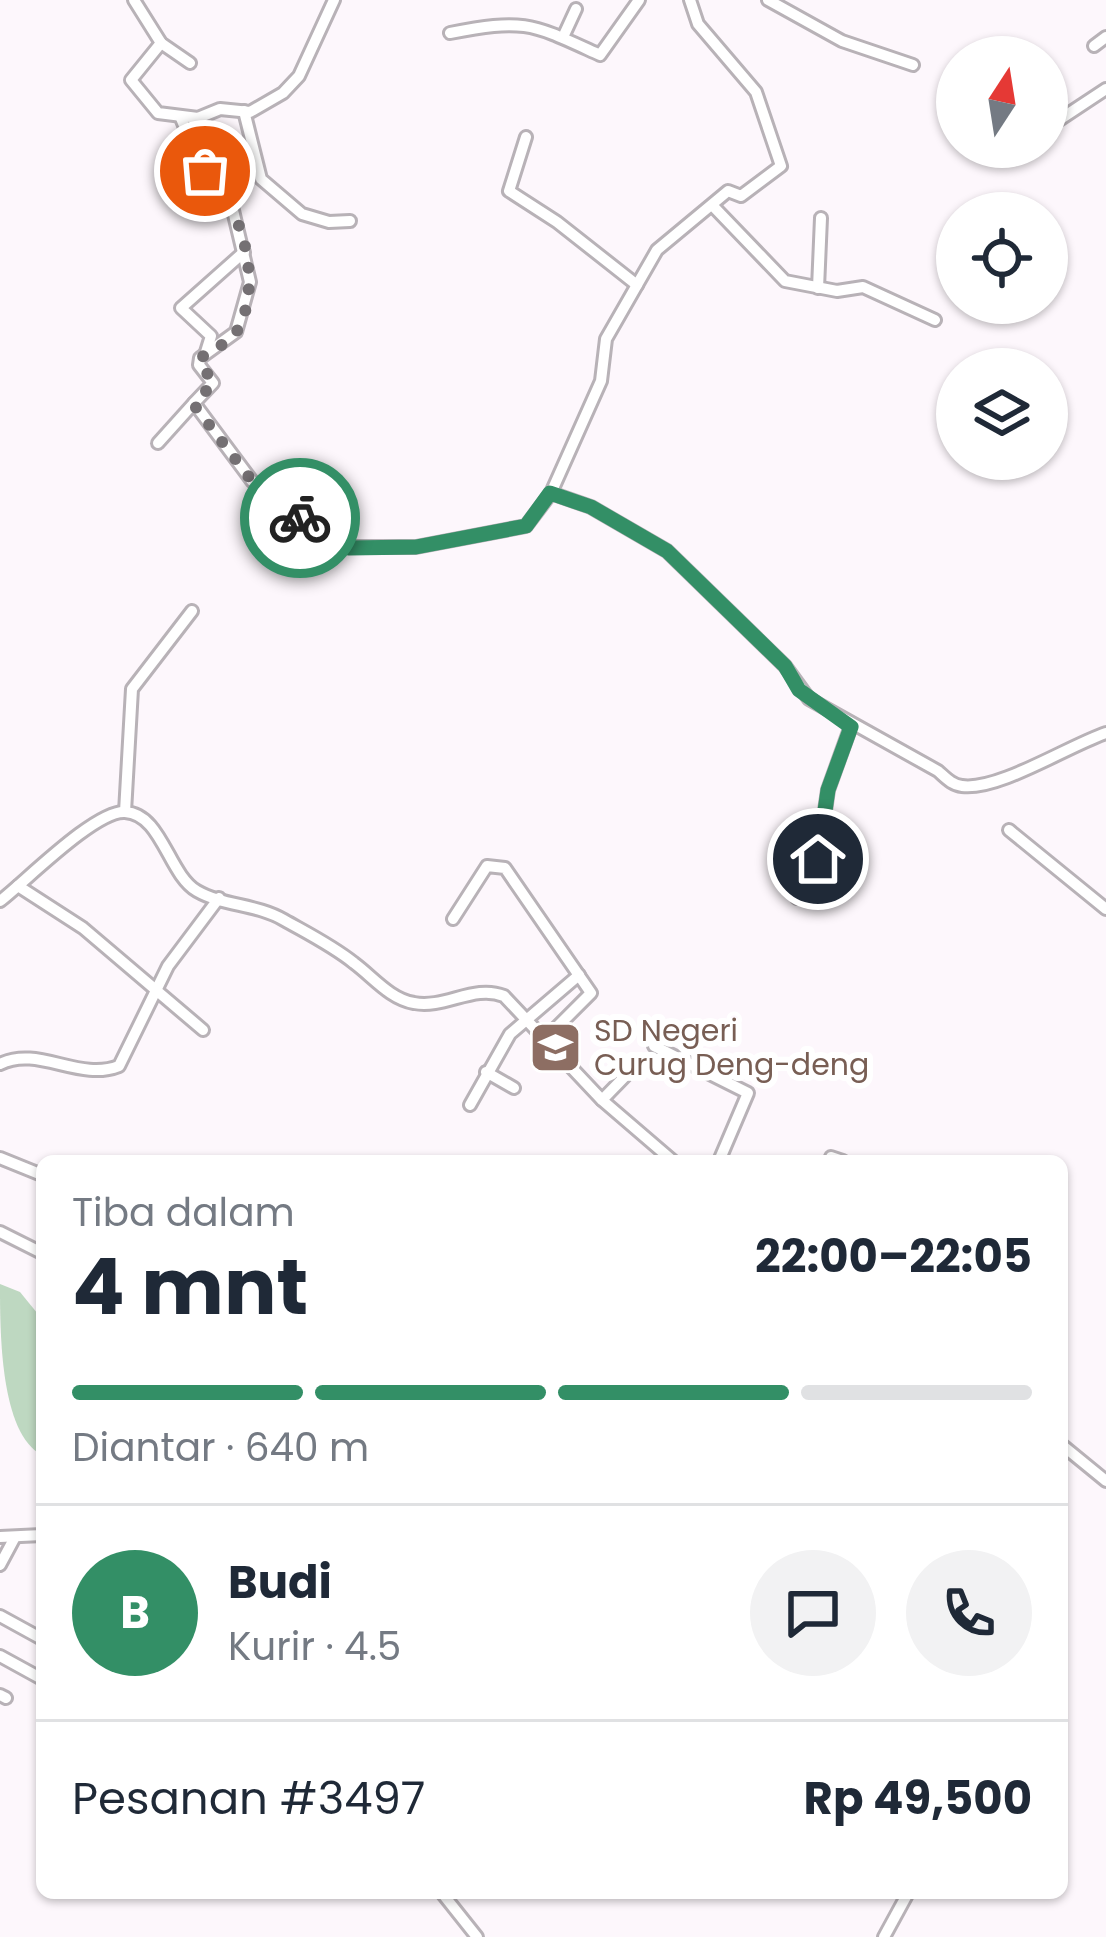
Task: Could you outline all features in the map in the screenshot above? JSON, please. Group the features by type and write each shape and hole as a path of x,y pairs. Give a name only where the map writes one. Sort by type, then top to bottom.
{"street":[{"path":"134,0 161,44 190,63"},
{"path":"161,44 132,82 158,113 204,118 220,109 256,110 292,85 334,0"},
{"path":"450,33 509,22 564,35 600,55 639,0"},
{"path":"194,403 252,481 341,547 416,547 511,531 536,518 601,381 605,339 664,240 730,190 743,194 781,164 756,92 698,24 689,0"},
{"path":"767,0 842,41 913,65"},
{"path":"564,35 576,9"},
{"path":"1094,46 1106,37"},
{"path":"1068,114 1106,89"},
{"path":"244,112 261,178 302,214 329,222 350,220"},
{"path":"182,118 201,167 231,202 249,288 240,324 226,342 206,352"},
{"path":"526,137 509,191 637,285"},
{"path":"712,205 778,276 818,288 862,287 935,320"},
{"path":"818,288 821,218"},
{"path":"158,443 213,385 199,365 211,336 181,308 244,252"},
{"path":"550,493 591,507 667,551 785,666 799,690 851,727 938,771 953,784 971,787 1005,780 1072,744 1106,733"},
{"path":"125,812 126,724 132,689 192,611"},
{"path":"797,898 818,859 828,790 851,727"},
{"path":"1,902 84,833 125,812"},
{"path":"125,812 147,824 188,884 282,919 404,1000 429,1003 494,992 508,998 602,1100 666,1155"},
{"path":"1009,830 1106,909"},
{"path":"453,919 487,866 506,868 590,998 546,1038"},
{"path":"18,886 82,928 203,1030"},
{"path":"0,1064 20,1055 93,1070 114,1069 126,1059 155,988 219,898"},
{"path":"470,1105 510,1034 579,975"},
{"path":"654,1046 748,1093 722,1155"},
{"path":"602,1100 635,1066"},
{"path":"486,1072 514,1088"},
{"path":"0,1158 36,1172"},
{"path":"0,1232 36,1250"},
{"path":"1068,1450 1106,1481"},
{"path":"0,1537 36,1535"},
{"path":"0,1565 15,1537"},
{"path":"0,1616 36,1636"},
{"path":"0,1656 36,1676"},
{"path":"447,1899 477,1937"},
{"path":"884,1937 905,1899"}],"green space":[{"path":"0,1284 20,1292 36,1312 36,1450 28,1444 10,1404 2,1354"}],"way so far":[{"path":"205,171 231,202 249,288 236,332 199,360 213,383 194,405 252,481 300,518"}],"place":[{"name":"SD Negeri Curug Deng-deng","path":"555,1048"}],"route":[{"path":"300,518 341,547 416,547 526,526 550,493 591,507 667,551 785,666 799,690 851,727 828,790 818,859"}]}
